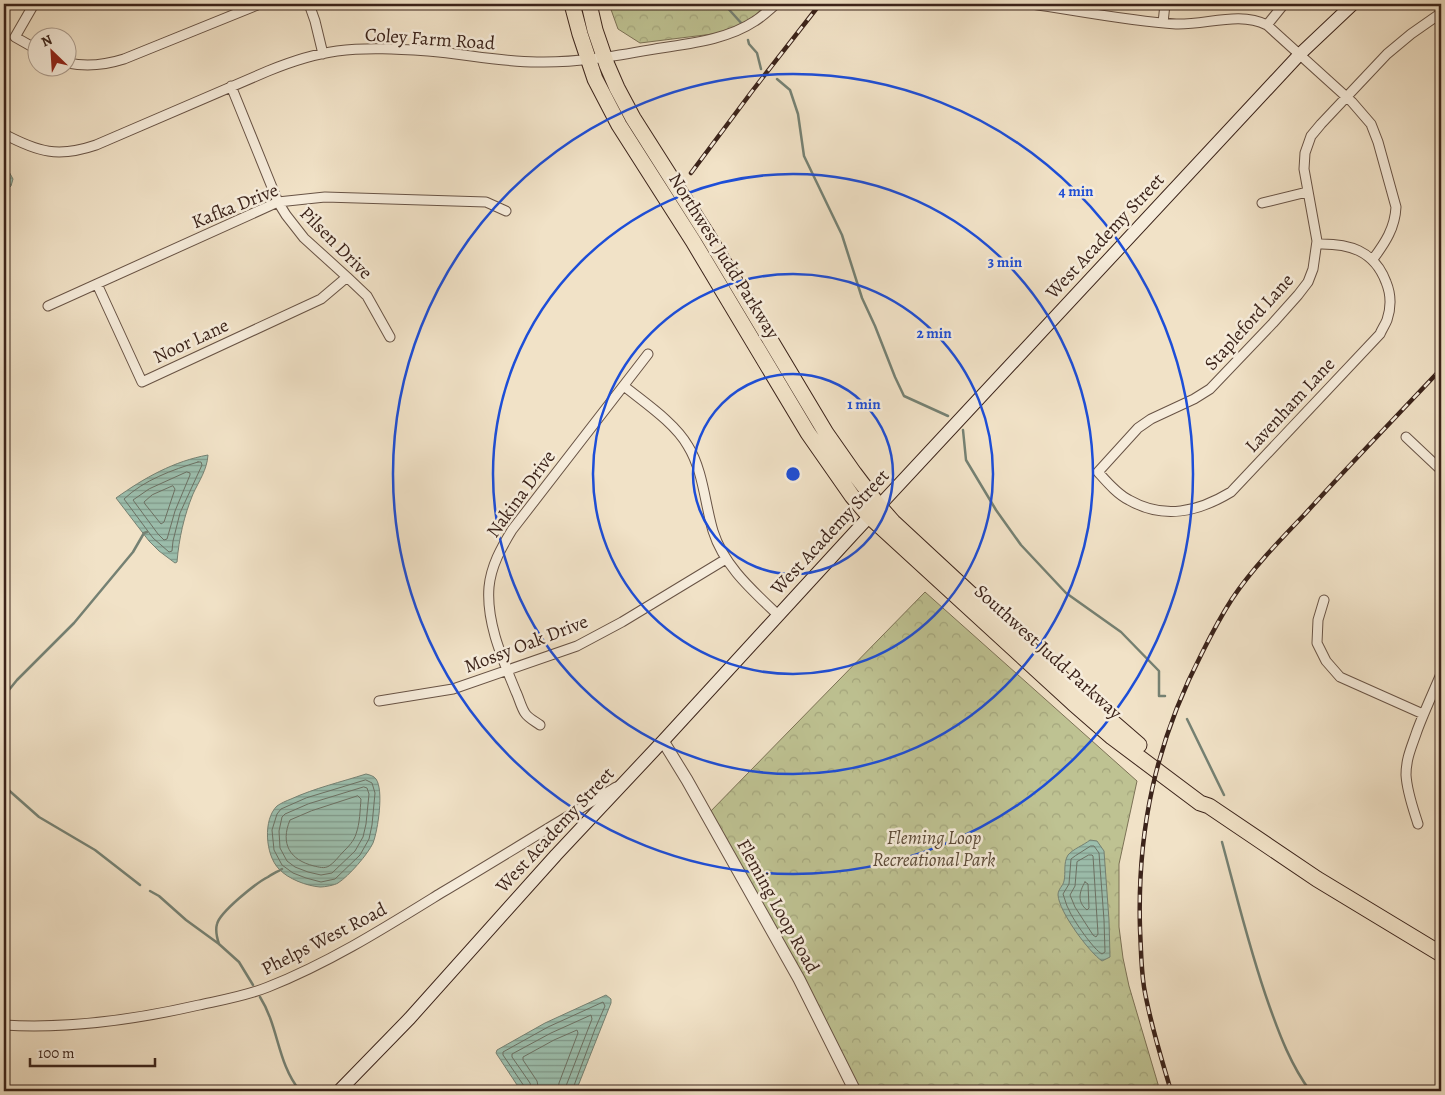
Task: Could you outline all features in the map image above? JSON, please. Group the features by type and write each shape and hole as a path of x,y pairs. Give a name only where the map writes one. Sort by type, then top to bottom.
{"highway":[{"name":"Northwest Judd Parkway","path":"572,4 588,59 618,125 693,241 808,433 852,496 874,511"},
{"name":"Northwest Judd Parkway","path":"589,4 604,58 633,118 708,236 874,511"},
{"name":"Southwest Judd Parkway","path":"874,511 1112,737 1200,803 1209,806 1317,879 1441,954"}],"main road":[{"name":"West Academy Street","path":"339,1091 410,1018 556,855 1300,54 1353,4"}],"street":[{"path":"28,44 15,37 34,4"},
{"path":"78,64 109,64 260,4"},
{"path":"309,4 317,27 323,54"},
{"name":"Coley Farm Road","path":"4,134 30,146 47,151 63,153 76,151 110,140 231,86 290,63 337,51 377,49 429,51 509,61 538,62 604,58 696,43 719,36 755,21 776,4"},
{"path":"1032,4 1163,23 1190,24 1237,18 1251,19 1267,25 1359,108 1371,124 1378,142 1396,207 1396,218 1392,229 1373,259 1359,251 1344,246 1317,244"},
{"path":"1163,23 1164,4"},
{"path":"1267,25 1284,4"},
{"name":"Stapleford Lane","path":"1098,472 1138,428 1151,419 1210,389 1308,282 1313,269 1317,244 1304,169 1305,153 1312,136 1387,54 1441,13"},
{"name":"Pilsen Drive","path":"231,86 278,202 286,216 304,238 367,296 390,337"},
{"path":"1262,203 1308,192"},
{"name":"Kafka Drive","path":"48,306 278,202 325,197 486,202 506,211"},
{"name":"Lavenham Lane","path":"1098,472 1128,500 1161,512 1196,509 1213,503 1231,492 1380,334 1388,318 1390,300 1383,272 1373,259"},
{"name":"Noor Lane","path":"97,284 142,382 321,299 347,277"},
{"name":"Nakina Drive","path":"540,725 525,714 507,671 494,631 489,587 493,569 498,552 512,530 648,354"},
{"path":"624,386 679,432 689,447 697,465 714,533 726,559 740,578 778,615"},
{"path":"1406,437 1441,470"},
{"name":"Mossy Oak Drive","path":"379,701 453,689 577,646 622,622 726,559"},
{"path":"1324,600 1318,620 1318,642 1326,661 1340,677 1423,714"},
{"path":"1418,824 1411,804 1406,775 1408,753 1441,674"},
{"name":"Fleming Loop Road","path":"663,742 691,787 799,978 855,1091"},
{"name":"Phelps West Road","path":"4,1025 57,1026 138,1018 244,995 268,987 326,960 396,921 625,781"}],"green space":[{"path":"609,4 767,4 752,18 729,32 640,43 618,29"},
{"name":"Fleming Loop Recreational Park","path":"925,592 1137,781 1119,864 1119,927 1129,986 1160,1091 852,1091 707,815"}],"water":[{"path":"4,165 13,179 11,186 4,193"},
{"path":"208,455 204,471 187,511 177,562 175,563 149,541 116,498 160,471 183,461"},
{"path":"366,774 376,779 380,792 380,801 377,829 373,843 358,864 338,883 324,887 304,884 283,873 274,863 268,837 269,819 277,806 309,792"},
{"path":"1090,840 1097,841 1104,851 1110,957 1102,961 1090,949 1069,921 1063,911 1058,895 1064,881 1068,855"},
{"path":"606,995 611,999 611,1003 576,1091 521,1091 496,1053 497,1050 545,1023"}],"waterway":[{"path":"724,4 743,25"},
{"path":"748,40 757,53 761,69"},
{"path":"777,79 790,90 798,114 804,156 842,235 862,298 904,396 948,416"},
{"path":"963,430 966,460 996,510 1021,545 1066,593 1121,632 1159,671 1159,696 1165,696"},
{"path":"4,696 17,680 74,623 133,552 144,533 147,532"},
{"path":"1187,719 1224,795"},
{"path":"4,786 39,817 95,850 140,885"},
{"path":"1222,842 1250,945 1269,1005 1292,1061 1310,1091"},
{"path":"219,944 216,927 225,912 255,885 282,869"},
{"path":"150,891 159,896 239,962 253,985"},
{"path":"260,997 271,1020 287,1069 300,1091"}],"railway":[{"path":"691,173 820,4"},
{"path":"1171,1091 1146,1000 1142,973 1140,892 1146,821 1161,753 1172,720 1186,686 1213,632 1232,599 1248,577 1276,544 1441,369"}]}
